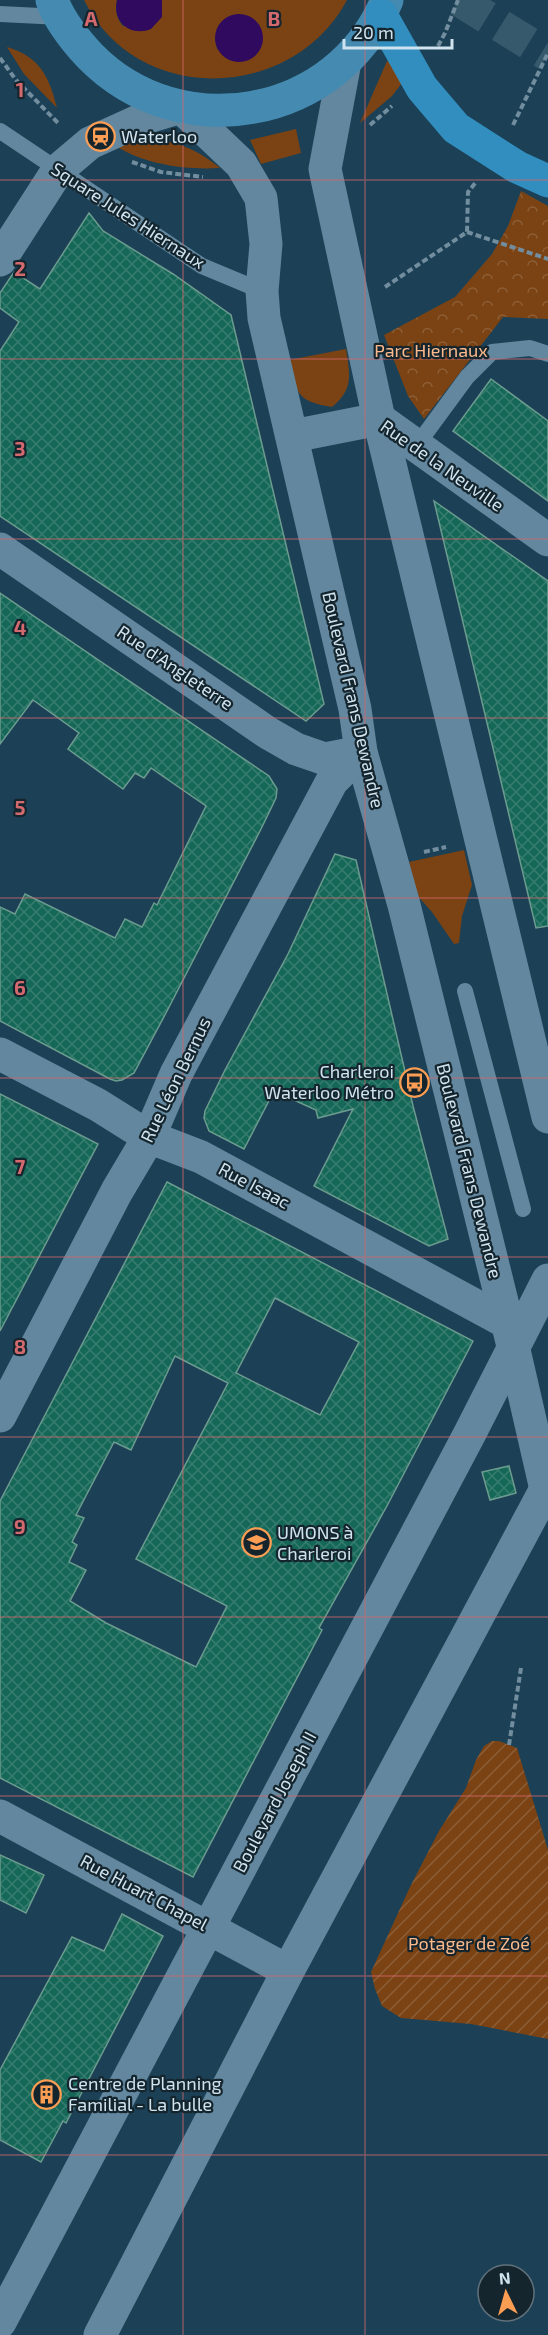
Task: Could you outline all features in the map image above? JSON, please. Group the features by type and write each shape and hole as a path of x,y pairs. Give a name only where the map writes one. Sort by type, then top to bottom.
{"highway":[{"path":"384,8 422,88 456,128 517,167 548,181"}],"main road":[{"path":"56,9 76,42 104,70 141,94 181,107 232,111 272,104 311,87 345,62 384,8"}],"street":[{"path":"345,62 325,169 379,418 548,1117"},
{"path":"0,260 58,170 90,143 145,118 181,107"},
{"name":"Boulevard Frans Dewandre","path":"181,107 241,164 261,198 266,244 262,291 264,318 293,436 354,709 361,752 391,859 510,1336 538,1417 547,1491"},
{"name":"Rue de la Neuville","path":"293,436 379,418 548,540"},
{"name":"Rue d'Angleterre","path":"0,549 268,733 296,749 325,759 361,752"},
{"name":"Rue Léon Bernus","path":"0,1416 117,1191 149,1137 176,1074 332,781 361,752"},
{"name":"Rue Isaac","path":"0,1054 98,1105 149,1137 201,1157 510,1336"},
{"name":"Boulevard Joseph II","path":"0,2322 208,1927 510,1336 548,1280"},
{"path":"100,2335 288,1971 547,1491"},
{"name":"Rue Huart Chapel","path":"0,1816 288,1971"}],"lane":[{"path":"0,14 56,9"},
{"name":"Square Jules Hiernaux","path":"0,131 202,266 262,291"},
{"path":"417,445 467,377 492,352 531,348 548,354"},
{"path":"465,991 523,1209"}],"path":[{"path":"511,130 548,53"},
{"path":"467,232 468,192 483,174"},
{"path":"355,308 467,232"},
{"path":"467,232 548,259"},
{"path":"391,859 481,839"},
{"path":"509,1745 521,1668"}],"green space":[{"path":"84,0 117,0 117,13 123,26 162,17 162,0 347,0 322,34 290,58 254,73 215,78 176,74 139,59 108,35","holes":["215,37 262,43 255,55 217,49"]},
{"path":"7,47 28,56 41,69 50,86 57,108 24,74"},
{"path":"392,60 402,83 392,96 360,123 387,61"},
{"path":"296,129 301,153 261,164 250,140"},
{"path":"147,139 186,147 220,168 166,165 140,158 116,146"},
{"name":"Parc Hiernaux","path":"521,191 548,206 548,319 503,317 424,419 408,396 384,335 455,297 492,254 508,226"},
{"path":"346,349 349,381 344,394 332,407 311,402 300,394 289,360"},
{"path":"464,850 472,885 462,916 459,943 454,944 432,912 416,894 409,862"},
{"name":"Potager de Zoé","path":"492,1741 499,1741 517,1748 548,1850 548,2039 471,2024 401,2018 382,2006 371,1972 410,1887 439,1831 466,1788 476,1760 484,1746"}],"shaded area":[{"path":"117,0 162,0 162,17 151,29 136,31 130,29 124,26 117,15"},
{"path":"239,14 256,21 263,38 256,55 239,62 222,55 215,38 222,21"}],"building":[{"path":"89,213 103,231 173,274 231,315 324,704 306,721 0,516 0,351 19,322 0,308 0,293 14,272 40,289"},
{"path":"491,379 548,421 548,501 453,431"},
{"path":"434,501 548,581 548,926 536,928"},
{"path":"0,593 269,776 277,789 276,798 261,829 134,1073 122,1080 110,1079 0,1021 0,907 15,914 25,894 115,938 125,919 142,927 154,903 157,905 206,806 151,768 144,778 135,773 123,789 68,749 79,733 33,700 0,744"},
{"path":"335,854 356,860 413,1106 448,1239 429,1246 314,1186 353,1109 318,1118 316,1110 274,1091 244,1149 209,1131 204,1118 205,1111 225,1070 288,954"},
{"path":"0,1094 98,1144 0,1331"},
{"path":"167,1182 473,1341 388,1504 319,1628 322,1630 193,1877 0,1778 0,1501","holes":["275,1298 359,1342 320,1415 236,1373","175,1356 228,1383 136,1559 227,1606 196,1667 106,1623 70,1601 86,1570 69,1562 77,1545 72,1542 84,1518 76,1515 114,1442 131,1450"]},
{"path":"509,1466 516,1493 490,1500 482,1472"},
{"path":"0,1855 44,1875 26,1913 0,1900"},
{"path":"122,1914 163,1936 66,2123 63,2121 41,2162 0,2140 0,2070 72,1937 104,1951"}],"tunnel":[{"path":"459,0 548,55"}],"place":[{"name":"Waterloo","path":"100,137"},
{"name":"Charleroi Waterloo Métro","path":"415,1082"},
{"name":"UMONS à Charleroi","path":"256,1543"},
{"name":"Centre de Planning Familial - La bulle","path":"47,2094"}]}
